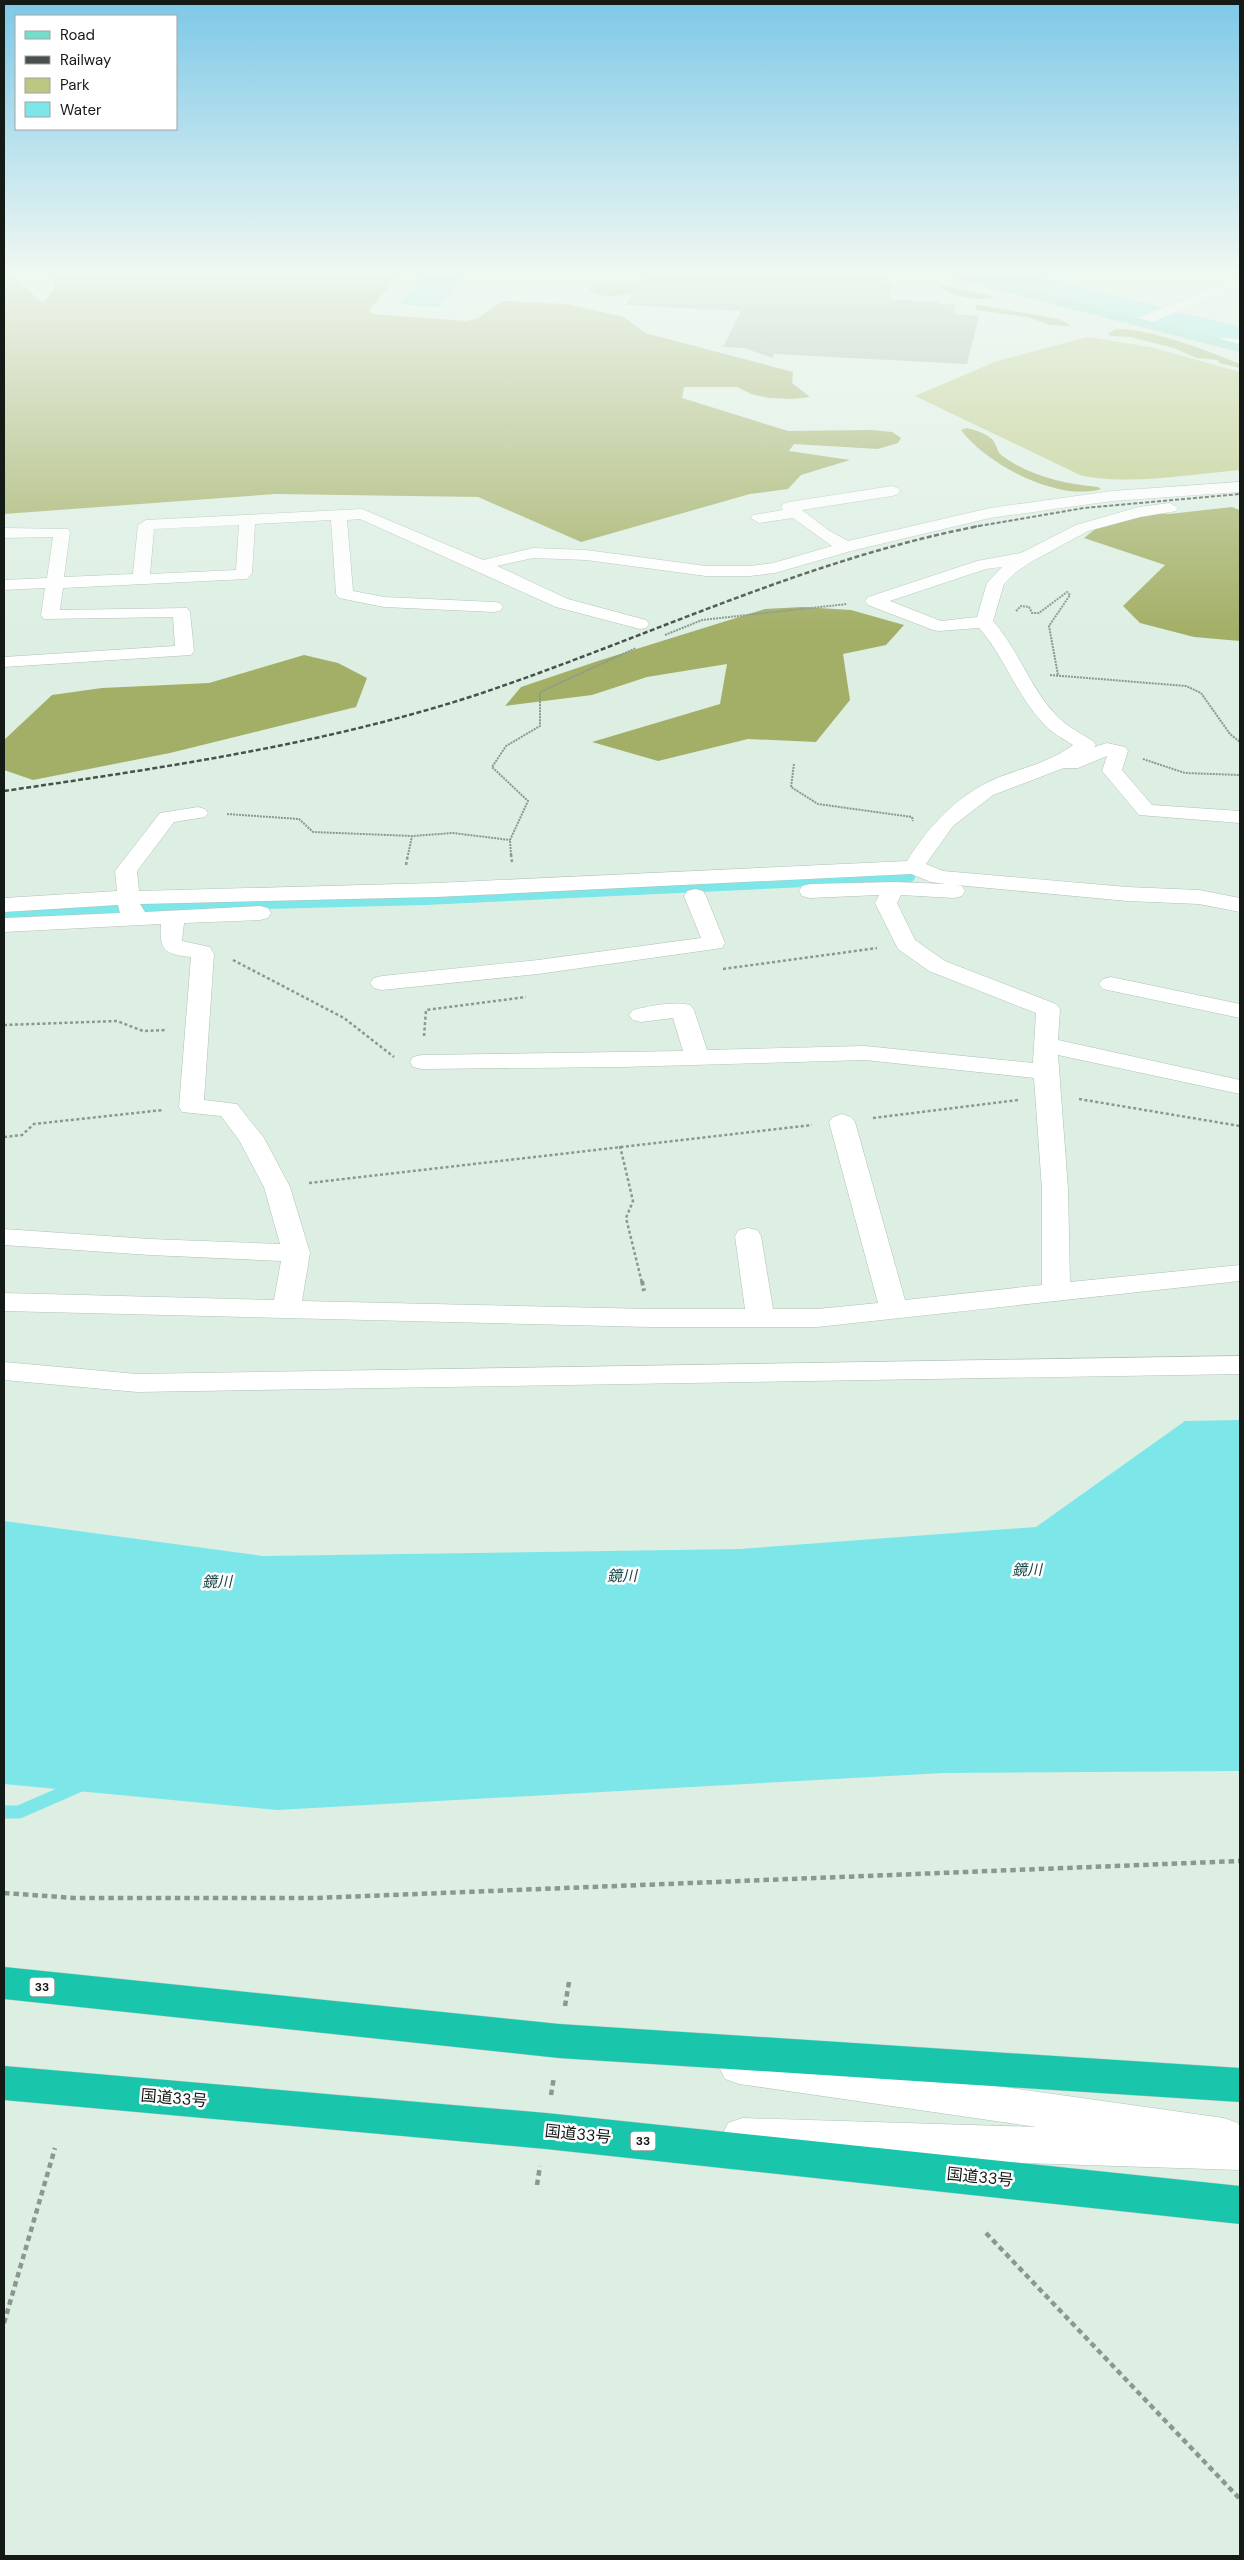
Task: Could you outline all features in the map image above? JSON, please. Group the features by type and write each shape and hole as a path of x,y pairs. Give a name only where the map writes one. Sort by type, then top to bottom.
{"highway":[{"name":"33","path":"4,1983 560,2041 1240,2085"},
{"name":"国道33号","path":"4,2083 546,2130 1240,2205"}],"street":[{"path":"851,480 870,494"},
{"path":"481,565 533,552 586,555 706,571 750,572 775,568 846,547 990,513 1080,500 1240,488"},
{"path":"846,547 822,533 789,507 892,491"},
{"path":"988,625 996,583 1010,568 1082,528 1139,512 1240,499"},
{"path":"759,518 796,513"},
{"path":"142,579 146,525 362,514 481,565 562,603 640,624"},
{"path":"339,515 345,594 384,602 494,607"},
{"path":"4,585 240,575 244,573 247,520"},
{"path":"4,533 62,532 50,616 181,612 185,650 4,662"},
{"path":"874,601 983,565 1025,558"},
{"path":"874,601 939,626 988,625 997,635 1019,674 1049,719 1086,745 1063,762 986,791 946,822 928,844 914,867"},
{"path":"1008,782 1032,782 1107,749 1118,751 1112,771 1146,811 1240,817"},
{"path":"130,905 126,871 167,817 198,813"},
{"path":"4,905 130,905 356,892 914,867 938,877 1199,898 1240,905"},
{"path":"4,925 894,888 963,890 1026,885"},
{"path":"894,888 886,903 906,944 937,966 1048,1009 1046,1045 1047,1084 1055,1189 1056,1292"},
{"path":"382,983 538,967 714,943 695,896"},
{"path":"130,905 238,914"},
{"path":"173,917 171,943 180,949 202,952 203,954 191,1107 228,1109 251,1138 277,1187 296,1253 287,1308"},
{"path":"1111,984 1240,1011"},
{"path":"640,1015 682,1010 697,1058"},
{"path":"1046,1045 1240,1087"},
{"path":"422,1062 697,1058 865,1053 1047,1084"},
{"path":"842,1122 894,1309"},
{"path":"748,1236 761,1319"},
{"path":"4,1237 150,1247 296,1253"},
{"path":"4,1302 650,1318 817,1318 1240,1273"},
{"path":"4,1371 138,1383 1240,1365"},
{"path":"560,2041 1240,2138"},
{"path":"546,2130 1240,2152"}],"path":[{"path":"988,625 1021,606 1029,607 1032,613 1039,613 1067,592 1070,594 1049,626 1058,675"},
{"path":"661,637 702,620 874,601"},
{"path":"514,885 510,840 528,801 492,767 506,746 540,726 540,692 644,644"},
{"path":"1019,674 1058,675 1075,678 1080,676 1186,686 1201,693 1230,734 1240,742"},
{"path":"1118,751 1186,773 1240,775"},
{"path":"794,764 791,787 806,797 818,804 912,817 915,830 928,844"},
{"path":"198,813 299,819 313,832 412,836 453,834 510,840"},
{"path":"720,970 906,944"},
{"path":"203,954 237,961 344,1018 403,1064 422,1062 426,1010 534,996"},
{"path":"4,1025 117,1021 143,1031 197,1029"},
{"path":"277,1187 620,1146 842,1122 1047,1084 1196,1120 1229,1122 1240,1126"},
{"path":"4,1137 22,1135 34,1124 191,1107"},
{"path":"620,1146 633,1201 626,1218 650,1318"},
{"path":"4,1893 74,1898 316,1898 1240,1860"},
{"path":"538,2185 569,1982"},
{"path":"4,2323 55,2148"},
{"path":"986,2233 1240,2499"}],"green space":[{"path":"4,393 683,393 682,398 788,431 872,430 892,432 901,438 898,443 878,449 794,444 789,451 850,460 801,475 788,489 750,494 581,542 478,497 276,494 4,514"},
{"path":"805,393 810,397 793,399 769,398 751,394"},
{"path":"921,393 1240,393 1240,470 1138,479 1098,478 1080,475 915,396"},
{"path":"967,428 989,437 1001,455 1035,474 1072,484 1101,489 1084,492 1064,490 1024,477 1005,467 972,443 961,430"},
{"path":"1232,507 1240,510 1240,641 1194,637 1140,623 1123,606 1165,565 1084,538 1108,519 1139,512 1169,514"},
{"path":"802,607 851,610 904,625 886,645 843,654 850,700 816,742 748,739 658,761 592,742 720,704 727,664 647,677 592,695 505,706 521,687 601,660 765,609"},
{"path":"304,655 338,663 367,678 356,707 170,753 33,780 4,770 4,740 52,695 102,688 209,683"}],"water":[{"name":"鏡川","path":"1240,1420 1240,1771 943,1773 277,1810 4,1784 4,1521 263,1556 740,1549 1036,1527 1185,1421"}],"waterway":[{"path":"4,916 112,908 425,900 910,877"},
{"path":"4,1812 19,1812 81,1785"}],"railway":[{"path":"973,527 1084,508 1240,494"},
{"path":"4,791 181,764 299,742 416,713 536,674 723,603 849,559 979,526"}]}
